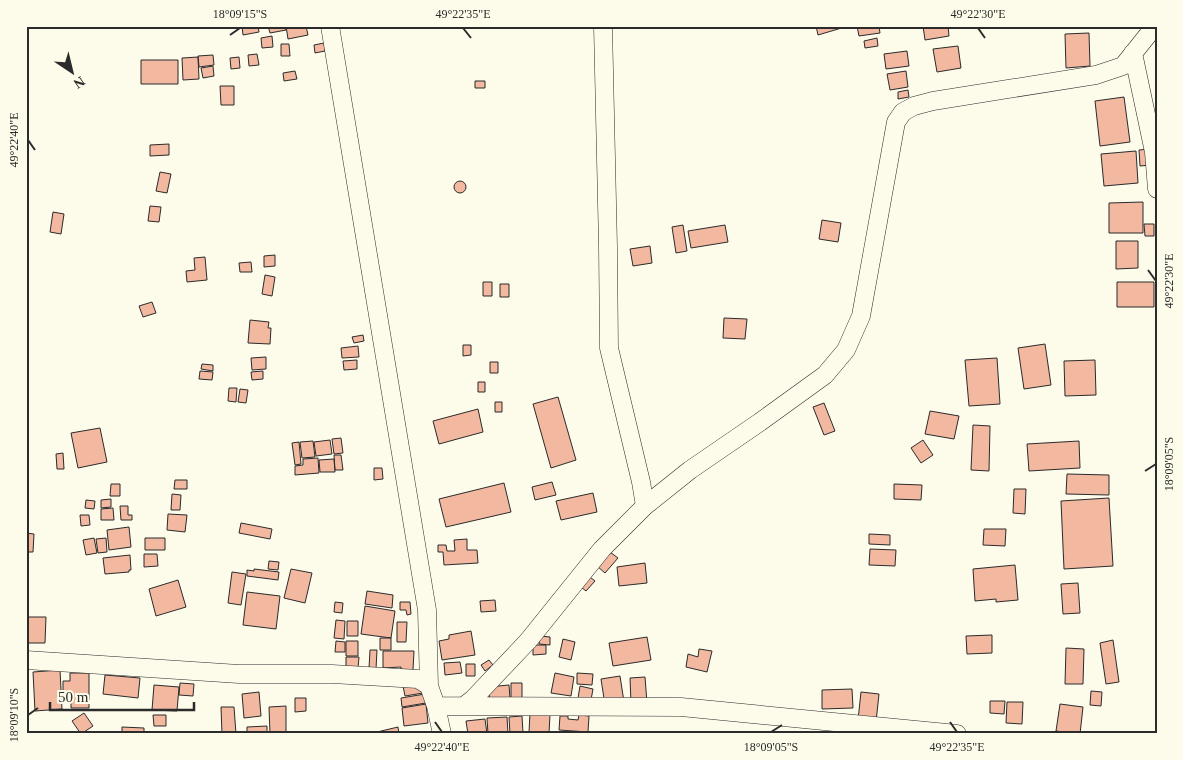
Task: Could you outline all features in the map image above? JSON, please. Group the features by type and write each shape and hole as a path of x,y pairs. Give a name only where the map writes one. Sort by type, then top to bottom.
{"street":[{"path":"330,26 427,610 428,686 436,706 442,734"},
{"path":"603,26 609,348 645,506"},
{"path":"464,706 473,699 528,641 602,549 645,506 690,470 825,375 846,350 861,316 896,122 903,112 914,106 933,101 1096,75 1123,66 1156,26"},
{"path":"1133,53 1154,152 1157,189"},
{"path":"26,660 239,674 332,674 418,679 428,686"},
{"path":"436,706 682,708 957,734"}],"building":[{"path":"242,26 258,26 259,32 243,35"},
{"path":"268,26 285,26 286,30 270,33"},
{"path":"286,26 306,26 308,35 288,39"},
{"path":"816,26 844,26 845,27 818,35"},
{"path":"857,26 879,26 880,33 859,36"},
{"path":"923,26 948,26 949,36 925,40"},
{"path":"1089,33 1090,66 1066,68 1065,34"},
{"path":"272,36 273,47 262,48 261,38"},
{"path":"877,38 878,46 865,48 864,41"},
{"path":"324,43 325,51 315,53 314,45"},
{"path":"281,44 289,44 290,56 281,56"},
{"path":"958,46 961,68 937,72 933,49"},
{"path":"907,51 909,66 886,69 884,54"},
{"path":"257,54 259,65 249,66 248,55"},
{"path":"213,55 214,65 199,67 198,56"},
{"path":"198,57 199,79 183,80 182,58"},
{"path":"239,57 240,68 231,69 230,58"},
{"path":"141,60 178,60 178,84 141,84"},
{"path":"213,66 214,76 203,78 201,68"},
{"path":"295,71 297,79 284,81 283,73"},
{"path":"906,71 908,87 890,90 887,74"},
{"path":"475,81 485,81 485,88 475,88"},
{"path":"220,86 234,86 234,105 221,105"},
{"path":"908,90 909,97 898,99 898,92"},
{"path":"1124,97 1130,142 1100,146 1095,101"},
{"path":"169,144 169,155 150,156 150,145"},
{"path":"1150,149 1151,165 1140,166 1139,150"},
{"path":"1136,151 1138,183 1104,186 1101,154"},
{"path":"160,172 171,174 167,193 156,191"},
{"path":"460,181 466,187 460,193 454,187"},
{"path":"1143,202 1143,233 1109,233 1109,203"},
{"path":"150,206 161,207 159,222 148,221"},
{"path":"53,212 64,214 61,234 50,232"},
{"path":"822,220 841,223 838,242 819,239"},
{"path":"1144,224 1154,224 1154,236 1145,236"},
{"path":"683,225 687,251 676,253 672,227"},
{"path":"725,225 728,242 691,248 688,231"},
{"path":"1116,241 1138,241 1138,268 1116,269"},
{"path":"650,246 652,263 633,266 630,249"},
{"path":"275,255 275,266 264,267 264,256"},
{"path":"205,257 207,280 187,282 186,271 195,270 194,258"},
{"path":"251,262 252,272 240,272 239,263"},
{"path":"265,275 275,277 272,296 262,294"},
{"path":"483,282 492,282 492,296 483,296"},
{"path":"1117,282 1154,282 1154,307 1117,307"},
{"path":"500,284 509,284 509,297 500,297"},
{"path":"152,302 156,313 143,317 139,306"},
{"path":"724,318 747,319 745,339 723,338"},
{"path":"250,320 269,322 268,328 271,328 270,344 248,343"},
{"path":"363,335 364,341 354,343 352,337"},
{"path":"1045,344 1051,385 1024,389 1018,348"},
{"path":"463,345 471,345 471,355 463,356"},
{"path":"358,346 359,357 342,358 341,348"},
{"path":"266,357 266,369 252,370 251,358"},
{"path":"997,358 1000,404 969,406 965,360"},
{"path":"357,360 357,369 344,370 343,361"},
{"path":"1095,360 1096,395 1065,396 1064,361"},
{"path":"490,362 498,362 498,373 490,373"},
{"path":"202,364 213,365 213,371 201,369"},
{"path":"200,371 213,372 212,380 199,379"},
{"path":"263,371 263,379 252,380 251,372"},
{"path":"478,382 485,382 485,392 478,392"},
{"path":"229,388 237,388 236,402 228,401"},
{"path":"240,389 248,390 246,403 238,402"},
{"path":"558,397 576,460 551,468 533,404"},
{"path":"495,402 502,402 502,412 495,412"},
{"path":"824,403 835,431 824,435 813,407"},
{"path":"478,409 483,432 439,444 433,421"},
{"path":"930,411 959,416 954,439 925,434"},
{"path":"973,425 990,426 989,471 971,470"},
{"path":"100,428 107,462 78,468 71,433"},
{"path":"341,438 343,453 334,454 332,439"},
{"path":"330,440 332,454 316,456 314,442"},
{"path":"923,440 933,455 921,463 911,448"},
{"path":"313,441 315,457 302,458 300,442"},
{"path":"1079,441 1080,468 1029,471 1027,444"},
{"path":"299,442 301,464 295,465 292,443"},
{"path":"63,453 64,469 57,469 56,454"},
{"path":"334,455 341,455 343,470 335,470"},
{"path":"318,458 319,473 295,475 295,466 303,465 303,459"},
{"path":"334,459 335,472 320,472 319,460"},
{"path":"374,468 382,468 383,479 374,480"},
{"path":"1067,474 1109,475 1109,495 1066,494"},
{"path":"175,480 187,480 187,489 174,489"},
{"path":"552,482 556,495 535,500 532,487"},
{"path":"504,483 511,512 446,527 439,499"},
{"path":"111,484 120,484 120,496 110,496"},
{"path":"894,484 922,485 921,500 894,499"},
{"path":"1014,489 1026,489 1025,514 1013,513"},
{"path":"593,493 597,512 561,520 556,501"},
{"path":"172,494 181,495 180,510 171,510"},
{"path":"1109,498 1113,566 1064,569 1061,501"},
{"path":"111,499 111,507 101,508 101,500"},
{"path":"86,500 95,501 94,509 85,508"},
{"path":"120,506 128,506 128,515 132,515 132,520 121,520"},
{"path":"113,508 114,520 101,520 101,509"},
{"path":"168,514 187,515 185,532 167,530"},
{"path":"80,515 89,515 90,525 81,526"},
{"path":"241,523 272,529 270,539 239,533"},
{"path":"129,527 131,547 109,550 107,530"},
{"path":"984,529 1006,529 1005,546 983,545"},
{"path":"26,533 34,534 33,552 26,552"},
{"path":"869,534 890,535 890,545 869,544"},
{"path":"94,538 97,553 86,555 83,540"},
{"path":"106,538 107,552 98,553 96,539"},
{"path":"145,538 165,538 165,550 145,550"},
{"path":"467,539 467,550 477,550 478,563 444,565 443,552 438,552 438,545 446,545 447,551 455,551 454,540"},
{"path":"870,549 896,550 895,566 869,565"},
{"path":"610,552 618,558 605,573 597,566"},
{"path":"144,554 157,554 158,566 144,567"},
{"path":"130,555 131,570 129,572 105,574 103,558"},
{"path":"269,561 279,562 278,570 268,569"},
{"path":"645,563 647,583 619,586 617,567"},
{"path":"1015,565 1018,600 996,602 996,599 975,601 973,569"},
{"path":"254,569 279,572 278,580 247,576 247,570 254,571"},
{"path":"291,569 312,573 305,603 284,598"},
{"path":"232,572 246,574 241,605 228,603"},
{"path":"590,577 595,581 586,591 581,587"},
{"path":"178,580 186,607 156,616 149,589"},
{"path":"1078,583 1080,613 1063,614 1061,584"},
{"path":"367,591 393,595 392,608 365,604"},
{"path":"247,592 280,596 276,629 243,625"},
{"path":"495,600 496,611 481,612 480,601"},
{"path":"335,602 343,603 342,613 334,612"},
{"path":"400,602 410,602 411,614 407,615 406,610 400,610"},
{"path":"365,606 395,611 391,638 361,634"},
{"path":"26,617 46,617 45,643 26,643"},
{"path":"336,620 345,621 344,639 334,638"},
{"path":"347,621 358,621 358,636 347,636"},
{"path":"397,622 407,622 406,642 397,642"},
{"path":"471,631 475,655 442,660 439,641 449,639 449,635"},
{"path":"992,635 992,653 967,654 966,636"},
{"path":"540,636 550,637 550,645 539,644"},
{"path":"647,637 651,660 613,666 609,643"},
{"path":"380,638 391,638 391,650 380,650"},
{"path":"563,639 575,642 571,660 559,657"},
{"path":"1113,640 1119,682 1106,684 1100,643"},
{"path":"336,641 345,642 345,652 335,652"},
{"path":"346,641 358,641 358,656 346,656"},
{"path":"533,645 546,645 546,654 533,655"},
{"path":"1066,648 1084,649 1083,684 1065,684"},
{"path":"699,649 712,651 707,672 686,667 688,654 698,657"},
{"path":"370,650 377,650 376,669 369,668"},
{"path":"383,651 414,651 413,670 401,671 401,667 383,668"},
{"path":"346,657 359,657 358,668 346,668"},
{"path":"489,660 493,665 485,671 481,665"},
{"path":"460,662 462,673 445,675 444,663"},
{"path":"466,664 475,664 475,676 466,676"},
{"path":"60,670 62,709 35,711 33,672"},
{"path":"70,673 89,673 89,708 71,708 71,699 63,699 63,681 70,681"},
{"path":"555,673 574,677 571,696 551,693"},
{"path":"577,673 593,674 592,685 577,684"},
{"path":"105,675 140,678 138,698 103,694"},
{"path":"620,676 624,702 605,705 601,679"},
{"path":"645,677 647,703 631,703 630,678"},
{"path":"180,683 194,684 193,696 179,695"},
{"path":"421,683 423,693 405,696 403,686"},
{"path":"511,683 522,683 522,699 511,699"},
{"path":"154,685 179,687 177,711 152,710"},
{"path":"509,685 510,698 490,701 488,687"},
{"path":"580,686 593,689 591,700 578,698"},
{"path":"852,689 853,708 822,709 822,690"},
{"path":"1091,691 1102,692 1101,706 1090,705"},
{"path":"259,692 261,716 244,718 242,694"},
{"path":"861,692 879,694 876,722 858,720"},
{"path":"425,694 426,703 402,707 401,698"},
{"path":"295,698 306,698 306,711 295,712"},
{"path":"990,701 1005,701 1004,714 990,713"},
{"path":"1007,702 1023,702 1022,724 1006,723"},
{"path":"426,704 428,723 404,726 402,708"},
{"path":"1060,704 1083,707 1080,734 1056,731"},
{"path":"286,706 286,734 270,734 269,707"},
{"path":"221,707 234,707 236,734 222,734"},
{"path":"84,713 93,726 81,734 72,721"},
{"path":"530,713 550,715 549,733 529,732"},
{"path":"153,715 166,715 166,726 154,726"},
{"path":"579,715 589,716 588,732 559,730 560,716 568,716 568,719 578,720"},
{"path":"522,716 523,733 510,734 509,717"},
{"path":"507,717 508,734 488,734 487,718"},
{"path":"485,719 487,734 468,734 466,721"},
{"path":"267,726 267,734 247,734 247,727"},
{"path":"122,727 144,728 144,734 122,734"},
{"path":"398,727 399,734 378,734 377,732"}]}
